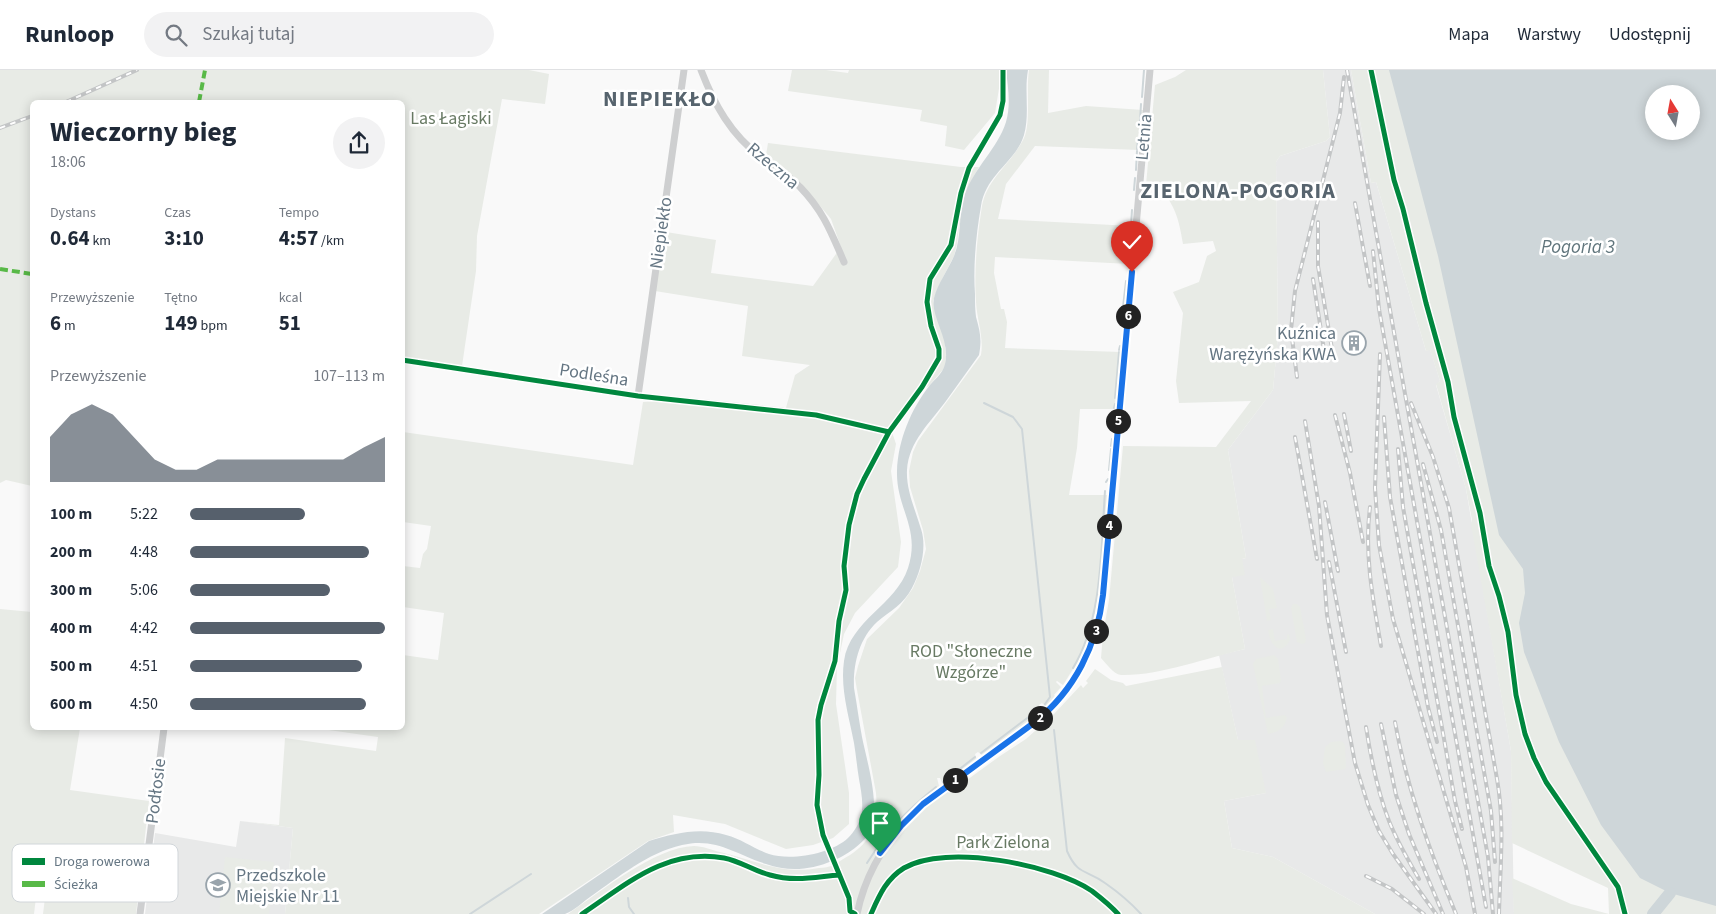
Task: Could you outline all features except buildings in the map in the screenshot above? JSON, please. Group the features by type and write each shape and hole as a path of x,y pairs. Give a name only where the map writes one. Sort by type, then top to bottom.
{"street":[{"name":"Niepiekło","path":"638,396 684,70"},
{"name":"Rzeczna","path":"701,70 716,105 731,128 760,156 796,182 817,207 829,225 844,262"},
{"name":"Letnia","path":"856,914 873,867 884,847 901,826 929,799 1046,712 1062,696 1074,679 1092,644 1100,618 1103,595 1150,70"},
{"name":"Podleśna","path":"405,360 638,396 782,411"},
{"name":"Podłosie","path":"149,844 164,730"}],"shaded area":[{"path":"1323,70 1351,70 1371,183 1376,182 1426,351 1430,349 1440,381 1436,385 1466,489 1511,751 1514,914 1375,914 1273,857 1232,848 1224,801 1266,793 1238,740 1219,655 1245,649 1232,577 1242,559 1246,558 1228,450 1273,390 1278,335 1276,162 1280,156 1326,141 1330,137"},
{"name":"Przedszkole Miejskie Nr 11","path":"240,821 293,828 285,914 145,914 146,902 178,902 178,844 154,844 155,833 236,847"}],"green space":[{"name":"Las Łagiski","path":"0,70 529,70 549,74 545,104 502,99 477,236 476,271 462,366 405,357 405,100 30,100 30,486 6,480 0,483"},
{"path":"792,70 826,70 848,73 849,70 1002,70 995,113 964,150 945,146 947,126 920,121 922,110 788,91"},
{"path":"1029,70 1049,70 1048,113 1086,106 1143,110 1139,150 1035,146 1006,184 998,219 1132,226 1129,264 995,257 994,273 1001,309 1004,309 1007,322 1005,348 1121,352 1116,409 1080,409 1077,448 1069,495 1109,495 1097,612 1086,651 1075,670 1073,669 1063,685 1056,682 1061,687 1054,695 1056,697 1046,707 1042,703 1039,705 1041,712 983,756 978,752 975,754 977,760 943,785 940,778 937,778 939,786 941,785 949,793 1026,739 1054,714 1081,685 1083,688 1088,683 1086,681 1095,669 1111,680 1123,683 1126,686 1222,667 1238,740 1255,740 1266,793 1224,801 1232,848 1273,857 1375,914 568,914 628,872 662,854 679,848 700,847 768,866 805,870 834,865 858,849 869,836 875,821 876,793 855,678 867,639 899,608 913,588 920,571 926,549 923,530 910,487 909,471 913,452 918,441 981,355 982,342 975,278 982,206 989,187 1024,138 1028,115"},
{"path":"1186,70 1323,70 1330,137 1326,141 1280,156 1276,162 1278,335 1273,390 1228,450 1246,558 1242,559 1245,575 1232,577 1245,649 1167,670 1136,675 1121,675 1112,670 1101,658 1109,600 1123,446 1216,447 1251,401 1179,403 1176,381 1183,313 1173,292 1199,282 1207,256 1216,251 1213,241 1183,244 1178,219 1172,205 1157,185 1146,185 1155,85 1175,77"},
{"name":"Pogoria 3","path":"1351,70 1716,70 1716,914 1609,914 1608,888 1512,843 1511,751 1466,489 1436,384 1440,381 1430,350 1426,351 1376,182 1371,183"},
{"path":"768,143 961,167 979,167 971,181 959,227 954,256 933,301 945,342 945,367 929,386 912,394 892,432 896,444 891,471 901,542 898,567 855,613 844,634 837,667 836,704 849,793 849,824 833,838 813,845 786,849 725,824 673,815 674,832 648,841 539,914 285,914 293,828 240,821 279,825 285,738 376,751 378,737 328,730 405,730 405,655 438,660 444,613 405,607 405,566 420,568 423,554 427,549 431,526 405,522 405,432 633,465 643,402 661,401 784,415 795,375 810,365 742,356 748,306 655,291 666,232 716,240 711,273 813,286 841,247 831,219 810,194 766,155"},
{"path":"1260,577 1273,589 1277,608 1269,609 1271,620 1267,621"},
{"path":"1293,604 1297,604 1300,607 1306,639 1305,643 1302,644 1297,642 1291,608"},
{"path":"0,609 30,612 30,730 80,730 70,790 149,801 144,844 12,844 12,902 35,902 34,914 0,914"},
{"path":"1273,629 1275,641 1287,639 1289,634 1290,640 1283,648 1276,647 1273,644 1268,630"},
{"path":"1274,655 1278,659 1281,680 1280,683 1262,686 1266,718 1285,715 1287,718 1280,729 1268,734 1253,664 1256,659"},
{"path":"1340,741 1345,745 1346,767 1345,769 1326,772 1323,763 1325,747 1331,742"},
{"path":"225,857 274,862 269,914 219,914"},
{"path":"1512,878 1571,904 1609,914 1514,914"},
{"path":"44,902 137,902 136,914 43,914"}],"water":[{"path":"1006,70 1028,70 1027,119 1020,144 989,185 981,206 976,239 974,273 975,312 980,340 979,355 921,433 912,450 907,477 909,492 923,536 920,567 909,594 871,629 858,652 856,661 854,688 874,797 873,821 868,835 854,849 837,859 824,864 799,869 774,867 715,845 694,843 682,845 645,860 568,913 542,914 649,841 659,838 678,833 707,831 737,839 769,854 788,857 810,855 841,844 858,825 862,811 862,798 844,692 844,661 848,647 855,634 894,592 908,568 912,541 898,484 897,471 900,448 911,415 923,394 941,373 945,364 945,346 935,313 934,298 956,249 961,209 965,194 974,175 997,141 1008,116 1009,103"},
{"name":"Pogoria 3","path":"1389,70 1716,70 1716,906 1670,893 1640,878 1601,825 1559,742 1524,652 1519,623 1525,593 1523,569 1499,535 1438,256"}],"waterway":[{"path":"1142,97 1144,70"},
{"path":"1140,121 1141,104"},
{"path":"1137,149 1138,139"},
{"path":"1136,170 1137,151"},
{"path":"1134,190 1135,178"},
{"path":"1131,225 1132,210"},
{"path":"1129,243 1130,235"},
{"path":"1127,264 1128,249"},
{"path":"1123,307 1126,281"},
{"path":"1122,321 1123,314"},
{"path":"1119,350 1120,346"},
{"path":"1115,398 1119,352"},
{"path":"984,403 1013,417 1022,429 1050,697 1045,704"},
{"path":"1114,408 1115,404"},
{"path":"1113,421 1114,412"},
{"path":"1111,446 1112,439"},
{"path":"1109,470 1111,449"},
{"path":"1073,668 1083,649 1095,605 1099,582 1105,491"},
{"path":"981,753 1038,710"},
{"path":"1054,730 1067,851 1075,865 1110,886 1141,914"},
{"path":"943,782 975,757"},
{"path":"867,863 898,822 936,787"},
{"path":"470,914 531,874"},
{"path":"1653,914 1670,893"},
{"path":"628,898 629,907 634,914"}],"railway":[{"path":"70,100 137,70"},
{"path":"1347,70 1488,857 1493,914"},
{"path":"1297,377 1291,330 1295,291 1340,113 1344,77"},
{"path":"0,128 30,117"},
{"path":"1355,203 1370,286"},
{"path":"1318,222 1318,266 1332,349"},
{"path":"1373,251 1379,309 1486,907"},
{"path":"1313,279 1324,350"},
{"path":"1380,354 1375,488 1379,545 1393,619 1466,867 1475,914"},
{"path":"1411,403 1433,457 1449,508 1497,779 1501,813 1499,914"},
{"path":"1344,414 1351,451"},
{"path":"1335,415 1350,473 1363,542"},
{"path":"1384,417 1390,497 1428,707 1437,742"},
{"path":"1305,421 1319,506 1327,615 1355,763 1368,805 1379,831 1436,914"},
{"path":"1295,437 1317,559"},
{"path":"1398,449 1403,507 1455,801 1462,829"},
{"path":"1423,464 1441,530 1491,811 1495,862"},
{"path":"1325,502 1338,571"},
{"path":"1370,507 1368,525 1369,560 1372,594 1381,646"},
{"path":"1329,562 1346,652"},
{"path":"1395,722 1406,772 1420,820 1456,914"},
{"path":"1381,724 1396,795 1409,834 1443,914"},
{"path":"1366,727 1375,774 1389,821 1419,879"},
{"path":"1366,876 1392,889 1424,914"}],"marked path":[{"path":"199,100 205,70"},
{"path":"0,269 30,274"}],"cycle path":[{"path":"855,914 850,911 849,898 823,835 817,805 819,775 818,720 835,661 839,621 846,590 844,566 849,525 857,494 889,432 922,387 939,358 939,349 931,326 927,302 930,279 951,245 961,193 969,168 1000,115 1003,101 1003,70"},
{"path":"1371,70 1394,180 1448,382 1454,417 1480,513 1489,566 1508,632 1516,695 1525,734 1546,782 1618,887 1625,914"},
{"path":"405,360 638,396 816,415 889,432"},
{"path":"582,914 631,880 665,863 684,858 703,856 724,858 764,873 788,878 839,875"},
{"path":"871,914 884,888 898,872 923,861 946,857 1000,860 1052,873 1092,891 1118,914"}],"place":[{"name":"Kuźnica Warężyńska KWA","path":"1354,343"},
{"name":"Przedszkole Miejskie Nr 11","path":"218,885"}],"district":[{"name":"NIEPIEKŁO","path":"660,99"},
{"name":"ZIELONA-POGORIA","path":"1238,191"}],"route":[{"path":"880,853 901,826 923,804 1035,722 1052,707 1074,679 1090,650 1098,624 1103,595 1132,272"}],"park label":[{"name":"ROD \"Słoneczne Wzgórze\"","path":"971,661"},
{"name":"Park Zielona","path":"1003,842"}]}
